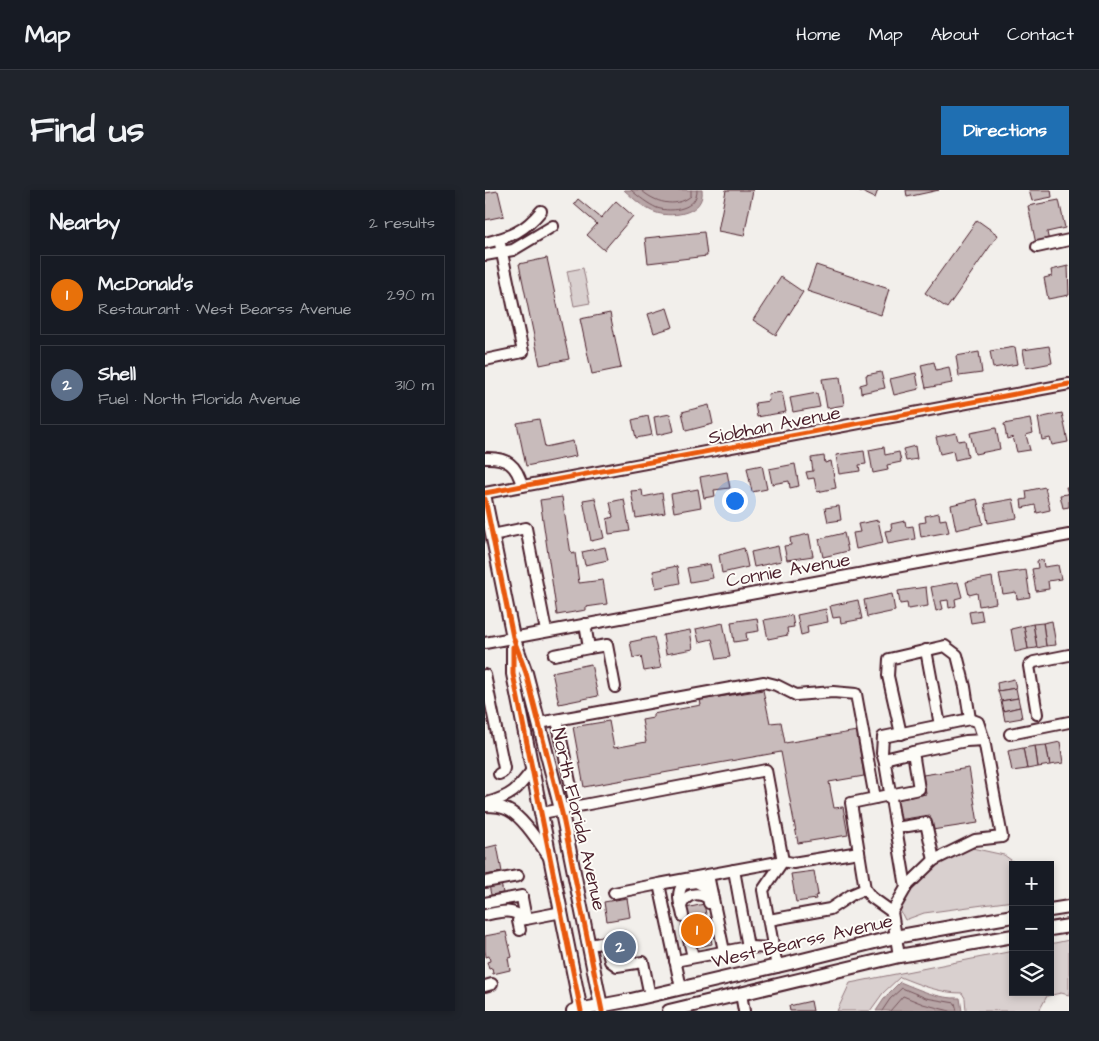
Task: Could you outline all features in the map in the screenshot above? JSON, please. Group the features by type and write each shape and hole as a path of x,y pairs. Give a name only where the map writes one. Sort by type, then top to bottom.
{"main road":[{"name":"North Florida Avenue","path":"485,499 513,638 526,673 561,809 602,1009"},
{"name":"North Florida Avenue","path":"513,638 513,674 562,912 578,1011"},
{"path":"1054,909 1069,906"},
{"name":"West Bearss Avenue","path":"578,1011 602,1009 681,988 777,967 895,937 1009,917"},
{"path":"1054,928 1069,926"},
{"name":"West Bearss Avenue","path":"669,1011 899,956 1009,937"}],"street":[{"path":"485,243 522,231 541,211"},
{"path":"485,255 513,250 553,226"},
{"path":"485,360 523,352 499,240"},
{"path":"1037,247 1069,240"},
{"name":"Siobhan Avenue","path":"485,493 1069,384"},
{"path":"485,458 495,457 505,460 519,474 522,486"},
{"path":"492,535 526,528 546,631"},
{"name":"Connie Avenue","path":"485,643 1069,535"},
{"path":"585,624 589,648"},
{"path":"554,655 607,645 615,687"},
{"path":"901,734 888,676 889,659 926,650 945,646 957,656 965,687 970,719"},
{"path":"926,650 941,725"},
{"path":"1037,714 1029,666 1034,662 1069,655"},
{"path":"485,676 504,768 503,772 499,774"},
{"path":"539,723 764,682 776,685 796,695 833,692 856,694 875,798"},
{"path":"899,956 892,912 906,887 935,860 975,840 1003,837 984,740 978,722 970,719 883,737 882,752 906,887"},
{"path":"557,720 575,806"},
{"path":"1010,734 1069,722"},
{"path":"885,763 888,758 913,752 966,741 984,740"},
{"path":"892,912 871,897 865,889 851,803 919,789 913,752"},
{"path":"485,805 514,792 533,769"},
{"path":"542,813 766,770 783,861 763,890 777,967"},
{"path":"485,805 498,806 510,810 551,859"},
{"path":"896,828 926,823 935,860"},
{"path":"614,893 783,861 793,863 859,852"},
{"path":"733,870 748,947"},
{"path":"708,875 724,951"},
{"path":"485,882 518,876"},
{"path":"682,911 678,898 679,890 683,884 696,882 704,886 711,915 718,924"},
{"path":"659,884 681,988"},
{"path":"769,920 830,909 865,889"},
{"path":"485,903 522,897 526,919"},
{"path":"485,915 507,911 516,912 526,919"},
{"path":"520,930 518,921 562,912"},
{"path":"689,940 693,957"},
{"path":"590,946 606,942 610,961 617,966 643,962 650,996"},
{"path":"675,961 748,947 774,948"},
{"path":"741,994 744,1011"}],"shaded area":[{"path":"583,268 590,303 574,306 567,271"},
{"path":"972,848 1004,855 1012,861 1009,861 1009,902 924,913 905,920 900,910 919,880 939,863"},
{"path":"1069,940 1069,995 1061,993 1054,994 1054,943"},
{"path":"1009,952 1009,996 1047,996 1039,1011 966,1011 965,998 962,993 938,990 900,977 883,993 870,1011 837,1011 850,983"}],"water":[{"path":"624,190 702,190 702,198 694,209 672,215 657,213 648,209"},
{"path":"900,982 937,995 960,998 962,1011 876,1011 886,996"}],"building":[{"path":"726,190 753,190 744,236 718,231"},
{"path":"858,190 878,190 875,198"},
{"path":"906,190 939,190 907,197"},
{"path":"1029,190 1051,190 1052,197 1032,201"},
{"path":"498,191 504,216 485,220 485,193"},
{"path":"578,199 601,218 616,201 633,216 604,250 587,235 597,224 574,204"},
{"path":"1059,200 1065,228 1047,232 1049,242 1036,244 1028,206"},
{"path":"977,220 998,235 947,308 925,293"},
{"path":"704,232 707,256 648,263 645,238"},
{"path":"547,258 569,359 540,365 519,264"},
{"path":"816,265 889,289 881,315 807,291"},
{"path":"1068,266 1069,295 1048,299 1044,278 1052,276 1051,270"},
{"path":"781,277 803,292 776,335 753,320"},
{"path":"667,308 673,327 654,333 648,314"},
{"path":"610,313 621,368 592,374 580,319"},
{"path":"1049,346 1052,363 1026,368 1023,350"},
{"path":"1015,347 1018,364 993,368 990,351"},
{"path":"979,352 982,373 959,376 956,356"},
{"path":"934,362 936,370 949,367 952,383 926,388 921,365"},
{"path":"881,372 885,388 861,393 860,385 867,383 866,375"},
{"path":"916,373 919,389 894,395 890,379"},
{"path":"840,377 844,405 827,408 822,379"},
{"path":"782,392 786,412 757,417 755,403 769,401 768,394"},
{"path":"817,393 820,407 793,412 790,398"},
{"path":"709,405 713,424 686,431 682,412"},
{"path":"1062,413 1068,442 1052,445 1050,438 1042,440 1038,418"},
{"path":"670,414 674,431 657,435 654,417"},
{"path":"648,416 652,435 636,438 632,420"},
{"path":"539,419 545,447 573,441 576,456 526,466 517,423"},
{"path":"1030,419 1033,433 1026,435 1030,450 1017,452 1013,437 1007,439 1004,424"},
{"path":"996,428 1000,449 975,454 970,433"},
{"path":"956,433 958,441 965,440 968,457 955,460 953,451 940,454 936,437"},
{"path":"915,446 917,459 906,461 903,449"},
{"path":"884,447 885,455 899,452 901,462 887,465 888,470 873,473 869,450"},
{"path":"864,451 866,464 859,465 860,471 839,474 836,455"},
{"path":"824,456 825,463 831,461 836,488 817,492 814,478 808,479 806,472 813,471 811,458"},
{"path":"795,464 799,486 790,488 789,481 772,484 769,469"},
{"path":"762,465 767,489 752,492 747,468"},
{"path":"727,472 730,488 714,490 715,496 704,498 700,477"},
{"path":"1045,487 1050,510 1037,513 1035,505 1022,508 1021,500 1027,499 1026,491"},
{"path":"1066,487 1069,487 1069,507 1063,508 1060,495 1068,494"},
{"path":"698,489 701,507 674,512 671,494"},
{"path":"642,490 643,497 662,493 665,513 636,518 631,491"},
{"path":"562,497 571,554 575,553 579,583 603,580 607,604 586,607 586,610 557,615 540,500"},
{"path":"595,498 604,538 591,541 583,500"},
{"path":"624,499 630,531 609,534 607,519 613,517 610,502"},
{"path":"977,499 983,524 956,530 951,505"},
{"path":"1013,499 1017,518 988,523 985,504"},
{"path":"839,506 841,520 828,522 825,508"},
{"path":"939,513 940,520 946,519 949,532 921,537 919,523 926,522 925,516"},
{"path":"878,520 883,543 856,549 853,533 860,532 858,524"},
{"path":"905,521 906,527 913,526 915,539 888,544 885,531 892,530 891,524"},
{"path":"844,533 848,551 823,557 819,539"},
{"path":"809,534 813,556 787,560 784,546 791,545 790,538"},
{"path":"778,546 781,561 754,567 751,552"},
{"path":"605,547 608,560 585,565 582,552"},
{"path":"744,548 748,567 722,573 719,555"},
{"path":"1043,560 1044,567 1058,565 1061,579 1048,581 1049,589 1036,591 1032,569 1038,568 1037,561"},
{"path":"710,564 713,578 690,582 687,568"},
{"path":"677,566 680,583 656,588 653,571"},
{"path":"1026,570 1030,597 1017,599 1016,592 1003,594 999,574"},
{"path":"992,577 996,603 979,606 977,593 969,595 966,582"},
{"path":"958,582 962,597 955,599 956,606 949,608 948,600 941,601 943,609 936,611 931,587"},
{"path":"926,587 928,606 908,609 907,603 900,604 898,591"},
{"path":"892,594 895,611 867,617 864,600"},
{"path":"858,600 862,619 841,623 840,617 833,618 830,606"},
{"path":"826,609 828,622 807,626 808,633 801,635 797,615"},
{"path":"981,610 983,621 971,623 969,612"},
{"path":"792,615 794,627 787,628 788,635 768,639 764,620"},
{"path":"757,618 759,631 746,633 747,640 734,642 731,622"},
{"path":"1052,621 1056,645 1046,646 1043,623"},
{"path":"723,623 730,657 717,659 712,639 699,642 696,629"},
{"path":"1043,623 1046,646 1037,648 1033,624"},
{"path":"1033,624 1037,648 1028,649 1024,626"},
{"path":"1024,626 1028,649 1015,652 1011,629"},
{"path":"690,630 693,649 666,654 663,635"},
{"path":"654,637 661,668 644,671 641,656 633,658 630,642"},
{"path":"591,664 598,696 559,704 552,672"},
{"path":"1014,679 1016,688 998,691 997,683"},
{"path":"1016,688 1018,698 1001,701 998,691"},
{"path":"763,690 770,723 781,722 785,743 857,731 864,776 829,782 834,808 843,807 848,835 798,843 781,752 584,787 573,727 609,721 614,748 646,742 642,720 653,718 653,714 701,705 700,700"},
{"path":"1018,698 1020,707 1003,711 1001,701"},
{"path":"1020,707 1022,718 1005,721 1003,711"},
{"path":"1060,742 1063,763 1050,765 1046,745"},
{"path":"1046,745 1050,765 1038,767 1035,746"},
{"path":"1035,746 1038,767 1027,769 1023,748"},
{"path":"1023,748 1027,769 1012,771 1008,751"},
{"path":"969,768 978,823 932,830 930,815 898,820 895,800 926,794 923,775"},
{"path":"497,845 502,872 485,875 485,848"},
{"path":"814,871 818,895 815,896 816,899 796,902 791,874"},
{"path":"499,873 503,893 491,895 487,875"},
{"path":"627,898 630,917 607,921 604,902"},
{"path":"704,904 712,944 693,948 687,940 683,917 686,908"},
{"path":"624,930 630,959 616,961 611,933"},
{"path":"506,932 512,957 508,958 510,970 493,974 492,968 489,969 487,962 490,961 489,956 486,957 485,936"},
{"path":"811,1001 813,1011 790,1011 789,1006"}],"tunnel":[{"path":"683,916 689,940"}],"cycle path":[{"path":"485,493 1069,384"},
{"path":"485,499 513,637 526,673 562,813 602,1011"},
{"path":"513,647 513,674 581,1011"}],"place":[{"name":"McDonald's","path":"697,930"},
{"name":"Shell","path":"620,947"}]}
